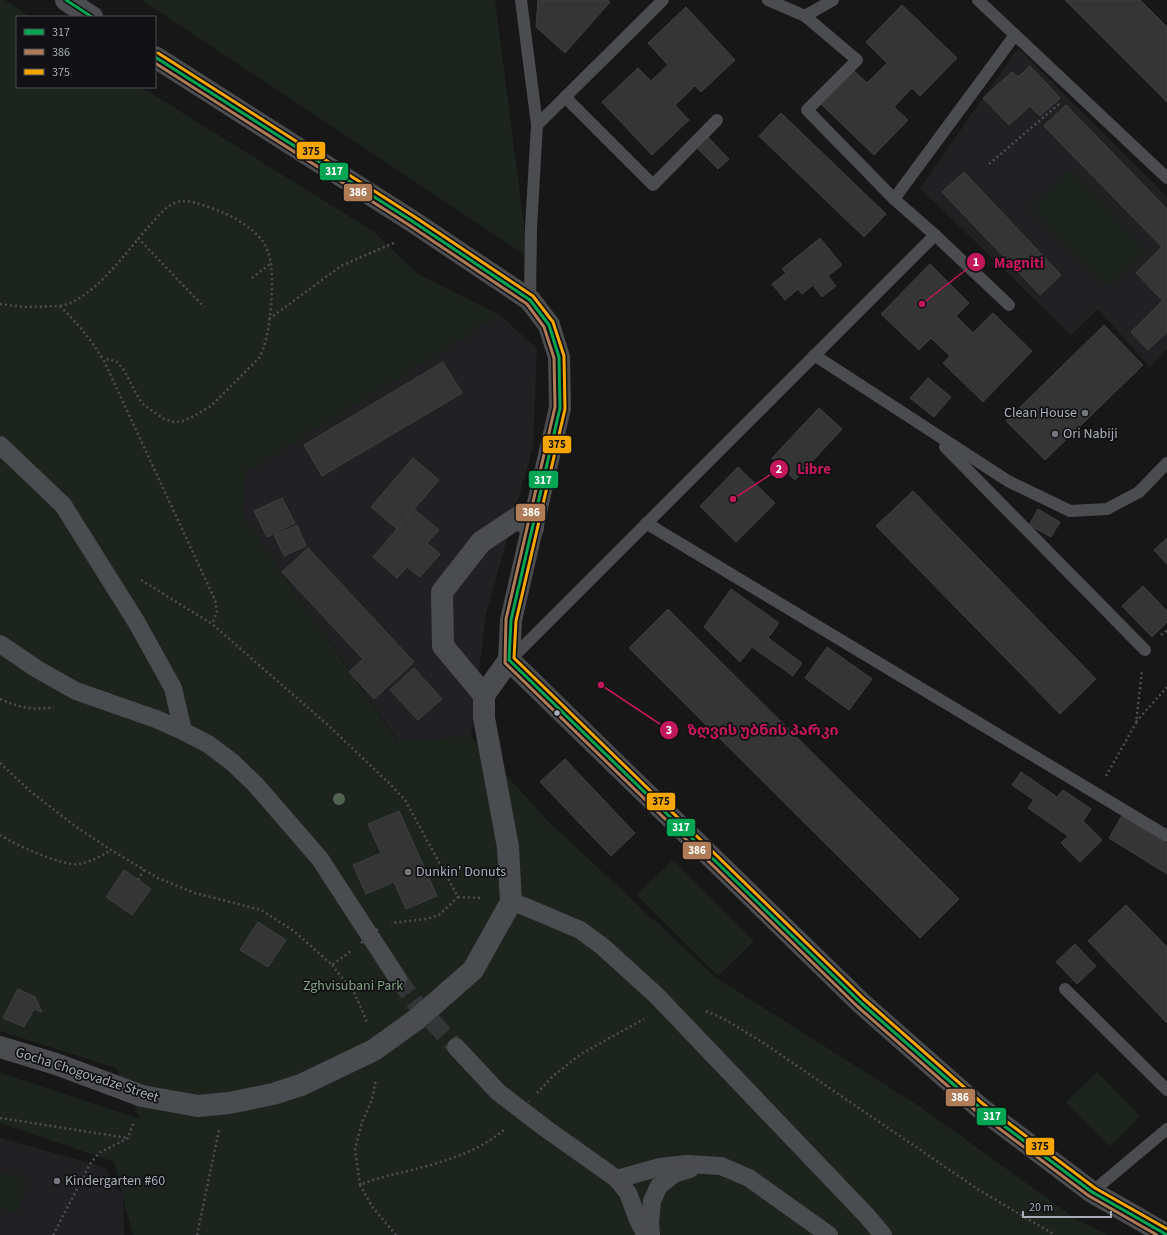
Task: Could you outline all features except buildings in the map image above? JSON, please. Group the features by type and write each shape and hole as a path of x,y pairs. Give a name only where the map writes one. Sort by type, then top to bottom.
{"street":[{"path":"66,0 90,16"},
{"path":"156,58 400,214 530,300 549,325 559,357 560,408 511,620 509,660 484,695 484,718 508,847 511,902 580,930 602,946 668,1007 867,1216 883,1235"},
{"path":"0,445 62,505 136,623 173,688 183,731"},
{"path":"484,695 443,646 442,592 481,542 517,518 533,528"},
{"path":"0,644 37,669 76,691 156,719 183,731 208,744 232,762 255,784 320,859 398,979"},
{"path":"509,660 861,1003 979,1107 1092,1192 1167,1235"},
{"name":"Gocha Chogovadze Street","path":"0,1047 56,1064 142,1096 198,1106 230,1103 273,1094 301,1085 374,1050 417,1019 473,970 511,902"},
{"path":"456,1047 498,1092 545,1128 617,1179 628,1193 638,1220 646,1235"},
{"path":"617,1179 660,1167 687,1164 721,1166 749,1178 829,1235"},
{"path":"651,1235 650,1222 652,1202 659,1186 674,1174 707,1164"}],"lane":[{"path":"521,0 537,125 531,228 530,300"},
{"path":"537,125 663,0"},
{"path":"768,0 805,16 857,60 807,110 894,199 935,235 1009,305"},
{"path":"805,16 833,0"},
{"path":"978,0 1167,178"},
{"path":"894,199 1015,35"},
{"path":"565,97 653,185 717,120"},
{"path":"509,660 935,235"},
{"path":"814,355 1008,481 1070,511 1107,509 1139,492 1167,463"},
{"path":"929,430 1145,650"},
{"path":"646,523 1167,836"},
{"path":"1065,989 1167,1090"},
{"path":"1092,1192 1167,1129"}],"path":[{"path":"989,164 1074,91"},
{"path":"0,304 24,307 60,306 77,300 112,271 138,238 165,209 172,204 181,201 190,201 229,215 246,225 258,235 268,248 271,263 272,285 269,319 264,349 259,358 211,406 183,421 174,422 164,419 144,405 138,397 124,370 117,362 109,359 104,361"},
{"path":"138,238 204,307"},
{"path":"269,319 341,266 398,241"},
{"path":"252,278 271,263"},
{"path":"60,306 92,341 104,361 215,600 217,612 212,624"},
{"path":"107,576 133,576 212,624 330,726 405,800 458,897"},
{"path":"1136,723 1145,650"},
{"path":"1097,794 1136,723 1167,688"},
{"path":"0,699 16,706 29,709 43,709 55,707 68,700 76,691"},
{"path":"0,763 30,791 75,826 144,870 158,878 195,893 261,910 294,931 332,965 355,994 369,1024"},
{"path":"0,835 39,854 65,862 79,864 93,860 111,850"},
{"path":"138,880 144,870"},
{"path":"388,924 426,919 439,915 458,897 486,898"},
{"path":"332,965 383,926"},
{"path":"517,1118 529,1101 553,1076 581,1054 668,1007"},
{"path":"701,1008 726,1020 762,1042 979,1190 1055,1235"},
{"path":"377,1077 372,1100 362,1122 355,1149 360,1185 373,1208 396,1235"},
{"path":"53,1235 90,1164 99,1153 128,1138 135,1116"},
{"path":"0,1118 128,1138"},
{"path":"360,1185 374,1179 416,1169 448,1159 473,1149 499,1134 511,1124"},
{"path":"197,1235 220,1125"}],"shaded area":[{"path":"1018,48 1167,197 1167,349 1150,367 1098,309 1071,335 920,188"},
{"path":"500,315 537,349 533,447 486,614 471,737 398,741 242,514 246,472"},
{"name":"Kindergarten #60","path":"0,1138 104,1167 123,1195 124,1235 0,1235"}],"green space":[{"name":"Zghvisubani Park","path":"0,0 5,0 29,16 16,16 16,88 143,88 373,231 418,274 500,315 246,472 242,514 397,741 471,737 548,821 715,977 922,1108 1076,1219 1108,1235 133,1235 114,1162 0,1123 0,1073 140,1119 116,1068 0,1031"},
{"path":"142,0 495,0 528,257"},
{"path":"1070,170 1146,250 1106,287 1031,208"},
{"path":"673,860 754,941 718,976 637,895"},
{"path":"1097,1072 1140,1116 1110,1146 1066,1102"},
{"path":"0,1173 26,1177 19,1213 0,1209"}],"tunnel":[{"path":"398,979 417,1005 456,1047"}],"transit line":[{"name":"317","path":"66,0 90,16"},
{"name":"375","path":"158,53 415,217 533,296 553,322 564,356 565,409 516,621 514,658 864,999 982,1103 1095,1188 1167,1229"},
{"name":"317","path":"156,58 412,221 530,300 549,325 559,357 560,408 511,620 509,660 861,1003 979,1107 1092,1192 1167,1235"},
{"name":"386","path":"156,64 409,225 527,304 544,327 554,358 555,407 506,619 505,663 858,1007 976,1111 1089,1196 1157,1235"}],"place":[{"name":"Magniti","path":"922,304"},
{"name":"Clean House","path":"1085,413"},
{"name":"Ori Nabiji","path":"1055,434"},
{"name":"Libre","path":"733,499"},
{"name":"ზღვის უბნის პარკი","path":"601,685"},
{"name":"Dunkin' Donuts","path":"408,872"},
{"name":"Kindergarten #60","path":"57,1181"}]}
